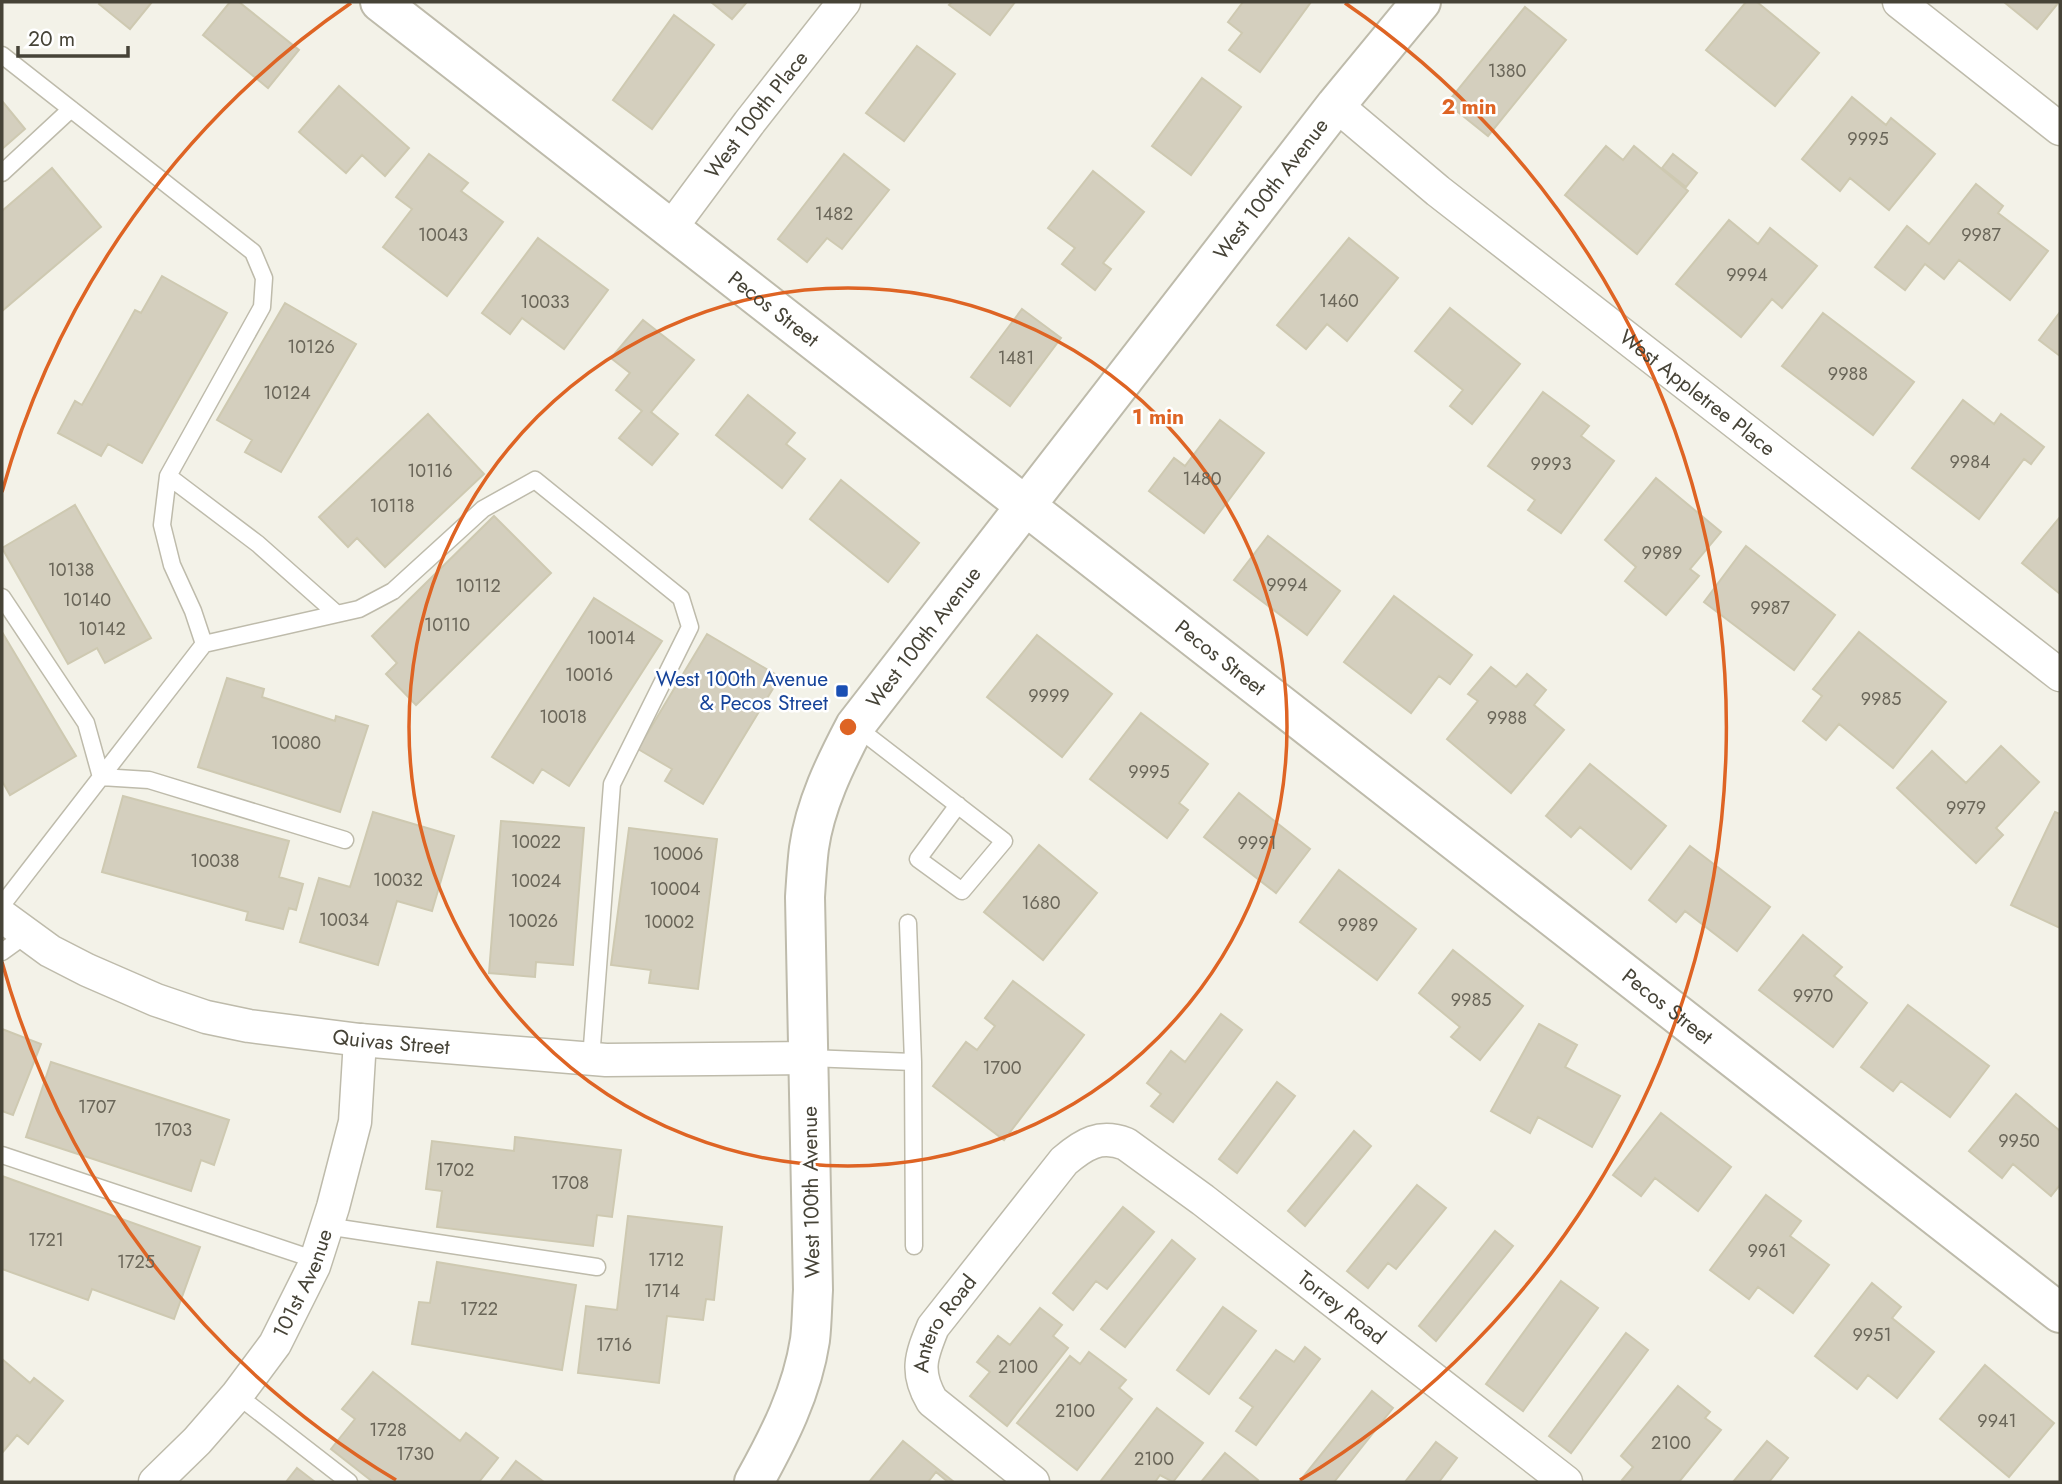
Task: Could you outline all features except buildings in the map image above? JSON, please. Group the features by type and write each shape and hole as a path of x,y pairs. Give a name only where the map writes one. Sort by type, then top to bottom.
{"street":[{"name":"Pecos Street","path":"380,2 2060,1314"},
{"name":"West 100th Place","path":"671,228 749,122 844,2"},
{"name":"West 100th Avenue","path":"754,1482 778,1439 799,1389 810,1339 813,1290 805,897 809,846 836,762 855,726 1336,105 1421,2"},
{"path":"1899,2 2060,129"},
{"name":"West Appletree Place","path":"1336,105 1449,200 2060,675"},
{"name":"Quivas Street","path":"10,934 156,1000 206,1017 249,1026 360,1040 591,1059 808,1058"},
{"name":"101st Avenue","path":"155,1482 197,1441 275,1345 316,1260 355,1122 360,1040"},
{"name":"Antero Road","path":"1033,1482 932,1401 923,1386 921,1367 925,1346 933,1327 1064,1161 1077,1149 1092,1141 1113,1139"},
{"name":"Torrey Road","path":"1113,1139 1126,1144 1203,1200 1566,1482"}],"lane":[{"path":"2,55 253,252 264,278 262,307 168,476 162,525 172,565 193,611 204,644"},
{"path":"2,173 71,109"},
{"path":"168,476 258,544 337,614"},
{"path":"2,905 204,644 359,609 393,591 483,509 535,480 681,598 690,627 612,784 591,1059"},
{"path":"2,597 86,723 102,777"},
{"path":"855,726 958,805 1004,841 962,891 918,859 958,805"},
{"path":"102,777 149,780 345,840"},
{"path":"908,923 913,1062 914,1246"},
{"path":"808,1058 913,1062"},
{"path":"2,1155 316,1260"},
{"path":"326,1226 597,1267"},
{"path":"237,1395 349,1482"}],"place":[{"name":"West 100th Avenue & Pecos Street","path":"842,691"}]}
